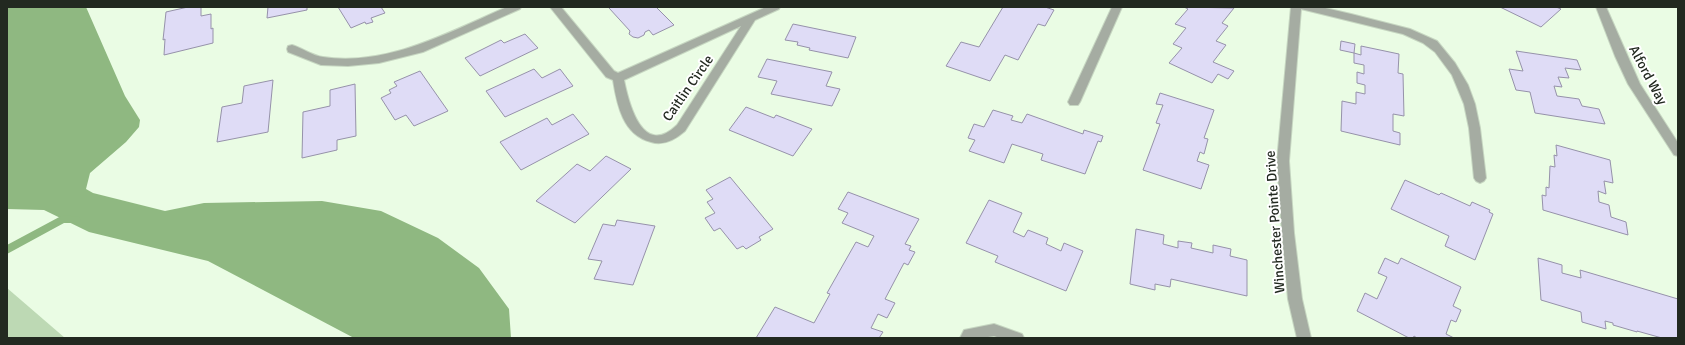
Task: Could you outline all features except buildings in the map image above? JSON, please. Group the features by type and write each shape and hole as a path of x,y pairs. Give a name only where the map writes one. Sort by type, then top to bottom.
{"street":[{"path":"292,49 321,60 348,62 379,59 419,49 516,7"},
{"path":"555,7 610,74 618,78"},
{"name":"Caitlin Circle","path":"751,18 710,85 686,121 676,133 661,140 648,138 635,128 623,103 618,78 630,71 775,7"},
{"path":"1074,102 1117,7"},
{"name":"Winchester Pointe Drive","path":"1296,7 1283,161 1288,233 1295,291 1304,338"},
{"path":"1305,7 1393,28 1417,36 1433,44 1443,54 1469,101 1472,112 1480,178"},
{"name":"Alford Way","path":"1601,7 1615,43 1635,85 1656,121 1678,152"},
{"path":"967,338 968,334 994,330 1017,338"}],"shaded area":[{"path":"7,7 86,7 125,96 140,120 139,127 126,142 90,173 86,189 93,193 165,211 204,203 322,201 381,211 438,238 479,268 509,309 511,338 354,338 208,261 89,232 44,210 7,209"},
{"path":"7,288 65,338 7,338"}],"waterway":[{"path":"7,250 63,219 76,220"}]}
